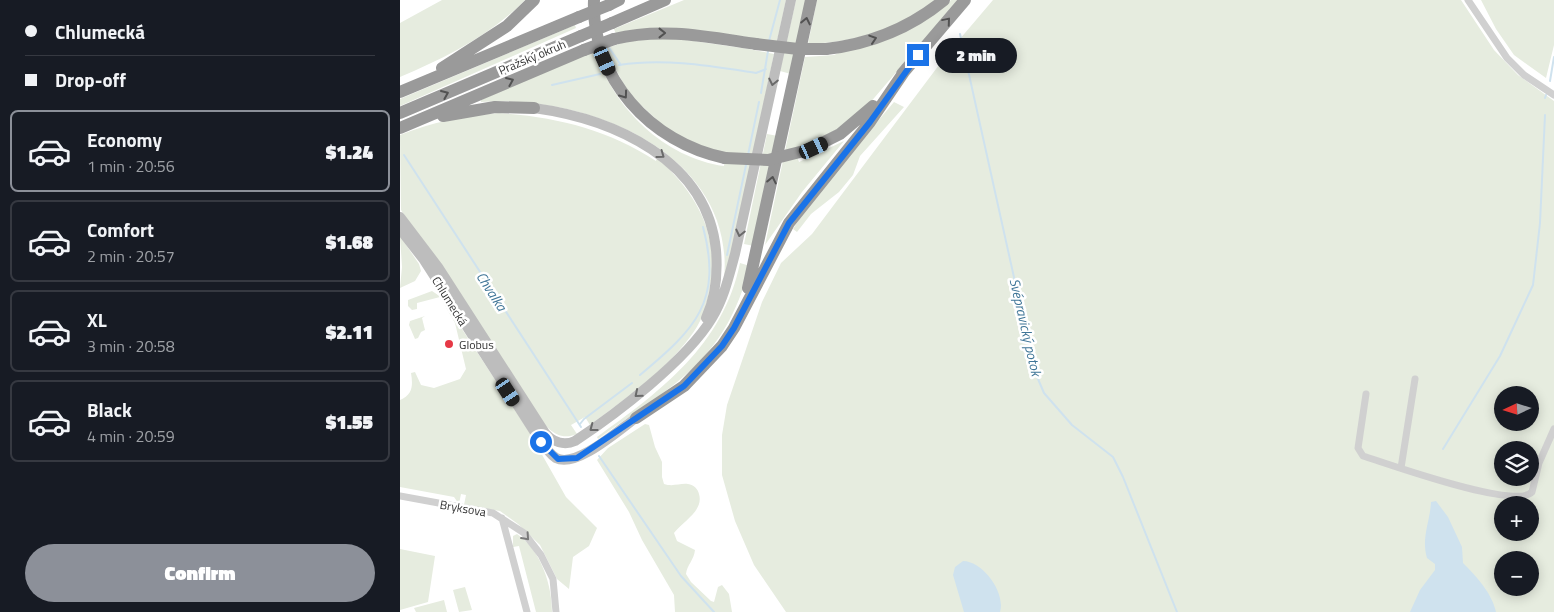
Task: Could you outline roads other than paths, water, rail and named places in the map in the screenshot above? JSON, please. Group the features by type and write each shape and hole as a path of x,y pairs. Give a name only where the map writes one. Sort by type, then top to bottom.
{"highway":[{"path":"401,92 493,35 515,19 534,0"},
{"path":"594,0 595,25 602,53 613,78 630,103 643,117 666,135 691,148 725,158 768,160 808,150 831,140 856,122 906,69 965,0"},
{"name":"Pražský okruh","path":"400,113 665,0"},
{"path":"734,328 752,275 810,0"},
{"path":"400,128 614,39 636,34 665,32 798,49 826,49 856,44 884,36 910,23 944,0"},
{"name":"Pražský okruh","path":"401,92 614,2"},
{"path":"734,328 789,223 870,122 906,69"},
{"path":"416,121 495,107 534,108"},
{"name":"Chlumecká","path":"636,418 684,386 722,346 734,328"}],"main road":[{"path":"678,357 706,328 726,287 754,174 791,0"},
{"path":"534,108 587,120 619,132 645,145 677,169 702,203 715,239 716,284 711,305 702,326 678,357"},
{"name":"Chlumecká","path":"400,217 438,267 540,426 554,441 569,443 580,438 623,406 678,357"},
{"name":"Chlumecká","path":"400,229 437,280 534,431 553,455 562,460 577,458 636,418"}],"street":[{"path":"1468,0 1507,58 1524,75 1554,95"},
{"path":"1401,468 1415,379"},
{"path":"1366,394 1358,452 1363,456 1468,490 1525,497 1532,492 1538,464 1554,430"},
{"name":"Bryksova","path":"400,496 493,513 524,533 541,555 553,579 556,609"},
{"path":"502,518 527,612"}],"water":[{"path":"1436,501 1448,517 1462,547 1463,563 1487,592 1496,612 1410,612 1420,590 1435,570 1435,564 1427,558 1425,537 1431,502"},
{"path":"963,561 971,562 978,566 991,579 1000,596 1000,612 964,612 953,575 955,567"}],"waterway":[{"path":"769,41 780,0"},
{"name":"Svépravický potok","path":"960,34 1035,372 1044,393 1072,425 1113,457 1123,477 1177,612"},
{"path":"608,46 621,65"},
{"path":"761,93 768,51"},
{"path":"1550,81 1554,57"},
{"path":"619,65 653,62 705,66 756,73 766,69"},
{"path":"552,85 600,74"},
{"path":"748,155 759,102"},
{"path":"1443,449 1500,356 1533,285 1540,223 1545,115"},
{"name":"Chvalka","path":"404,155 581,427"},
{"path":"727,255 746,165"},
{"path":"640,375 676,343 700,312 706,295 709,275 708,253 703,227"},
{"path":"580,424 632,383"},
{"name":"Chvalka","path":"599,456 681,576 714,612"}],"place":[{"name":"Globus","path":"449,344"}]}
